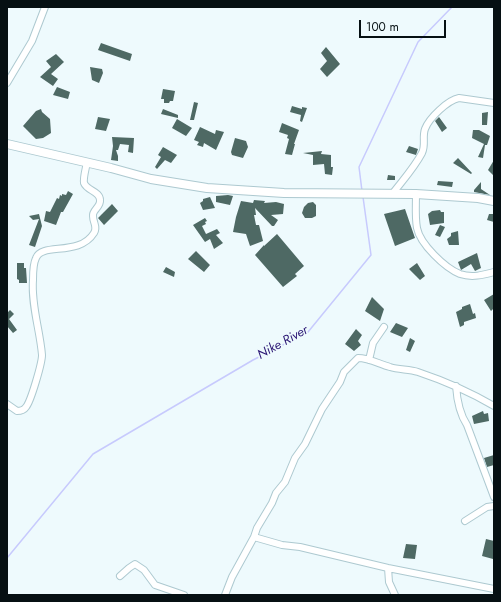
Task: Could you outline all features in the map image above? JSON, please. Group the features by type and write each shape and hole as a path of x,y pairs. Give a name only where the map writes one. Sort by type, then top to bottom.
{"street":[{"path":"7,83 32,41 45,7"},
{"path":"393,193 417,162 423,151 425,143 424,130 439,111 454,99 459,98 494,103"},
{"path":"7,144 87,162 151,179 207,188 284,193 356,192 416,194 478,198 494,202"},
{"path":"7,404 17,411 26,407 32,393 42,357 32,280 36,258 40,253 52,249 76,247 87,242 95,233 96,228 93,213 100,204 101,199 99,195 85,185 84,182 87,162"},
{"path":"416,194 417,229 427,248 446,266 461,274 475,276 494,272"},
{"path":"369,360 373,343 384,327"},
{"path":"225,595 232,577 254,537 257,528 267,513 276,493 285,482 295,458 305,444 322,410 340,382 344,372 358,358 390,367 416,371 456,386 494,406"},
{"path":"456,386 458,405 462,417 467,426 494,497"},
{"path":"464,521 487,506 494,506"},
{"path":"254,537 282,545 388,568 494,589"},
{"path":"120,576 135,564 144,570 155,585 184,595"},
{"path":"388,568 389,582 395,595"}],"building":[{"path":"101,43 132,54 130,61 98,50"},
{"path":"326,47 340,64 327,77 320,69 327,61 321,53"},
{"path":"56,54 64,62 51,74 58,79 53,86 40,77 51,67 46,61"},
{"path":"90,67 102,69 103,73 99,83 92,80"},
{"path":"57,87 70,92 68,99 53,95"},
{"path":"163,89 175,91 173,101 164,103 164,99 161,99"},
{"path":"194,102 198,103 194,120 190,120"},
{"path":"292,106 302,109 302,107 307,108 302,122 300,121 301,115 290,112"},
{"path":"41,109 42,112 50,119 51,133 43,138 36,139 23,126 36,111"},
{"path":"163,109 178,115 178,118 161,114"},
{"path":"488,112 487,125 482,125 482,113"},
{"path":"98,117 110,119 106,131 95,129"},
{"path":"439,117 447,128 442,132 435,121"},
{"path":"177,119 192,128 186,136 172,128"},
{"path":"282,123 299,130 292,155 285,154 289,139 287,138 288,135 279,132"},
{"path":"200,127 215,134 216,130 224,132 216,150 204,143 203,147 197,145 199,142 194,140"},
{"path":"473,130 479,130 490,136 487,145 485,145 483,158 478,157 484,144 472,138"},
{"path":"112,137 134,138 133,153 128,152 129,145 120,144 118,150 116,150 118,161 111,160 113,146"},
{"path":"235,138 246,141 248,147 243,158 232,155 231,152"},
{"path":"409,146 418,149 416,155 406,152"},
{"path":"163,147 177,155 171,163 165,160 157,169 155,167 161,157 158,155"},
{"path":"322,151 321,154 331,155 331,167 333,167 332,175 325,174 324,164 313,165 313,155 303,153"},
{"path":"458,158 472,173 471,174 453,163"},
{"path":"494,160 494,176 488,170"},
{"path":"388,175 395,176 395,180 387,180"},
{"path":"438,181 453,182 452,187 437,185"},
{"path":"481,182 481,189 490,195 474,192"},
{"path":"68,191 73,194 63,212 61,212 56,225 44,221 46,211 50,212 57,198 59,199 60,195 62,196 62,194 66,195"},
{"path":"216,196 233,196 230,205 216,202"},
{"path":"210,197 215,208 203,210 200,203 203,199"},
{"path":"254,200 265,201 264,203 276,202 284,204 283,214 271,215 278,220 274,226 272,226 255,208 256,215 254,215 256,225 259,225 263,241 250,246 246,234 233,232 241,201 253,203"},
{"path":"313,202 316,205 316,216 312,218 305,218 302,213 304,207 308,203"},
{"path":"112,204 118,211 104,225 98,218"},
{"path":"405,209 415,238 395,246 384,214"},
{"path":"440,210 441,212 444,212 444,223 430,225 428,214 432,211"},
{"path":"39,214 42,226 35,247 29,245 39,219 33,220 29,216"},
{"path":"489,214 494,214 494,222 487,220"},
{"path":"205,218 207,221 205,222 206,224 202,226 206,234 217,229 220,233 216,235 223,243 214,249 210,239 205,242 193,225"},
{"path":"440,225 445,227 440,237 435,235"},
{"path":"458,231 459,245 449,245 447,239 451,236 451,233"},
{"path":"277,234 304,266 295,274 297,276 283,287 255,255"},
{"path":"196,251 210,265 204,272 188,259"},
{"path":"477,253 481,268 475,271 471,264 461,270 458,262"},
{"path":"17,263 24,263 24,268 26,268 27,283 19,283 19,280 17,279"},
{"path":"417,263 425,276 420,280 409,269"},
{"path":"166,267 175,272 174,277 163,272"},
{"path":"494,294 494,308 491,311 484,300"},
{"path":"372,297 384,309 380,321 365,311"},
{"path":"470,304 476,318 464,322 464,325 460,327 456,312 462,309 462,307"},
{"path":"10,310 14,314 9,319 17,330 13,333 7,326 7,313"},
{"path":"396,323 408,328 402,337 390,332"},
{"path":"356,329 362,335 358,341 361,345 354,351 345,344"},
{"path":"410,338 415,341 410,352 406,350"},
{"path":"483,411 484,414 488,413 489,421 474,424 472,416"},
{"path":"494,455 494,465 487,467 484,458"},
{"path":"486,539 494,541 493,559 482,556"},
{"path":"406,544 417,545 415,559 403,558"}],"waterway":[{"name":"Nike River","path":"362,191 359,167 418,42 452,7"},
{"name":"Nike River","path":"7,558 93,454 253,360 308,332 371,255 363,197"}]}
